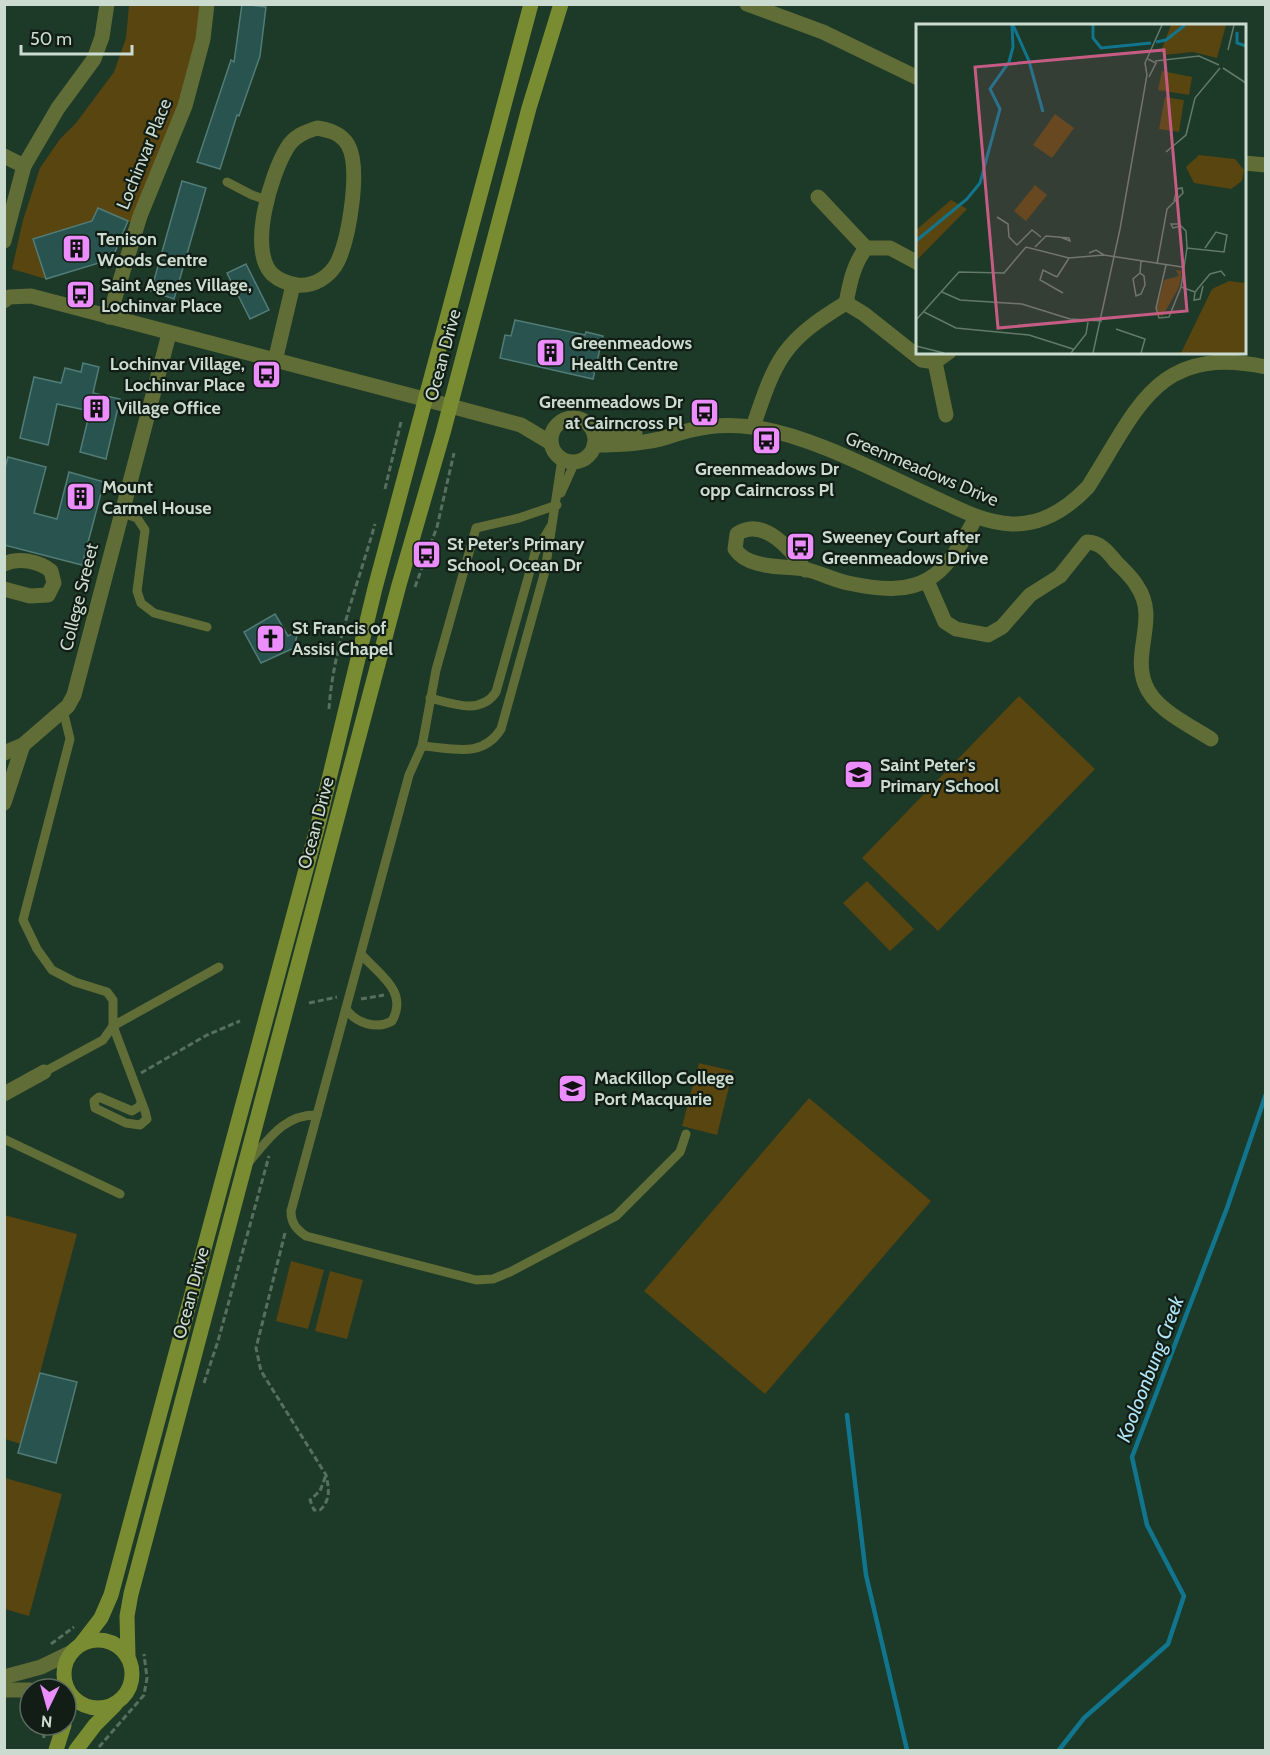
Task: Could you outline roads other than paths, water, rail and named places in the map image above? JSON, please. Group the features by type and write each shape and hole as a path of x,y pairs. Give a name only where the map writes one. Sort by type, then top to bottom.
{"main road":[{"name":"Ocean Drive","path":"76,1648 100,1618 111,1595 319,820 424,399 531,4"},
{"name":"Ocean Drive","path":"128,1656 129,1603 396,597 450,406 529,108 561,4"},
{"path":"65,1677 64,1671 76,1648 93,1640 107,1641 118,1646 128,1656 133,1669 132,1680 125,1696 95,1725 76,1750"},
{"path":"78,1702 91,1708 105,1708 117,1703"}],"street":[{"path":"4,241 24,166 58,108 93,60 102,37 107,4"},
{"name":"Lochinvar Place","path":"109,317 140,216 185,106 203,39 207,4"},
{"path":"747,4 823,32 916,77"},
{"path":"317,128 340,136 348,146 354,170 353,186 338,263 318,282 304,286 293,285 272,273 265,262 261,234 267,200 287,148 294,139 317,128"},
{"path":"4,156 24,166"},
{"path":"1246,163 1266,165"},
{"path":"818,197 866,248 890,248 916,262"},
{"path":"753,427 766,386 780,357 813,323 846,303 852,274 858,258 866,248"},
{"path":"275,361 293,285"},
{"path":"6,296 31,296 424,399"},
{"path":"846,303 864,314 914,355 934,362"},
{"name":"College Sreeet","path":"23,745 71,702 76,688 120,512 169,334"},
{"path":"934,362 946,354"},
{"name":"Greenmeadows Drive","path":"521,425 557,423 568,418 579,418 594,438 664,428 675,432 702,426 753,427 780,433 831,452 976,517 1014,524 1060,512 1088,487 1149,392 1179,370 1201,363 1224,361 1266,367"},
{"path":"934,362 946,415"},
{"name":"Greenmeadows Drive","path":"424,399 521,425 550,443 553,451 569,461"},
{"path":"550,443 552,430 557,423"},
{"path":"569,461 587,456 594,438"},
{"path":"805,570 874,588 898,588 927,581 946,567 956,555 976,517"},
{"path":"927,581 945,622 956,629 988,634 1002,627 1030,595 1060,576 1087,542 1094,542 1108,552 1137,585 1145,601 1147,629 1141,672 1145,686 1163,707 1211,739"},
{"path":"4,564 18,559 46,567 51,570 54,583 48,595 39,597 4,589"},
{"path":"4,753 10,748 23,745"},
{"path":"4,803 23,745"},
{"path":"4,1094 44,1072"},
{"path":"4,1677 41,1667 76,1648"}],"lane":[{"path":"227,182 267,200"},
{"path":"422,746 475,750 495,739 501,729 545,571 557,501 569,461"},
{"path":"557,501 519,518 476,528 430,698 422,746 409,775 291,1211 294,1226 306,1236 444,1274 476,1280 493,1279 616,1216 680,1152 686,1134"},
{"path":"120,512 136,518 145,530 137,591 141,603 153,613 207,627"},
{"path":"430,698 474,707 490,702 496,692 535,553 554,522"},
{"path":"63,710 69,728 66,757 23,920 37,949 52,970 75,982 107,992 113,1000 113,1026 141,1102 147,1119 145,1124 140,1125 103,1114 93,1105 93,1101 99,1098 132,1111 140,1106 141,1102"},
{"path":"346,1009 353,1018 377,1025 392,1020 397,1012 398,1002 392,986 361,954"},
{"path":"44,1072 103,1040 113,1026 219,967"},
{"path":"244,1168 278,1128 296,1117 317,1115"},
{"path":"4,1139 120,1194"}],"waterway":[{"name":"Kooloonbung Creek","path":"1059,1750 1084,1718 1168,1644 1184,1596 1147,1525 1132,1457 1227,1208 1266,1094"},
{"path":"847,1415 866,1575 907,1750"}],"place":[{"name":"Tenison Woods Centre","path":"76,249"},
{"name":"Saint Agnes Village, Lochinvar Place","path":"80,295"},
{"name":"Greenmeadows Health Centre","path":"550,353"},
{"name":"Lochinvar Village, Lochinvar Place","path":"266,374"},
{"name":"Village Office","path":"96,408"},
{"name":"Greenmeadows Dr at Cairncross Pl","path":"704,412"},
{"name":"Greenmeadows Dr opp Cairncross Pl","path":"767,440"},
{"name":"Mount Carmel House","path":"81,497"},
{"name":"Sweeney Court after Greenmeadows Drive","path":"801,547"},
{"name":"St Peter's Primary School, Ocean Dr","path":"426,554"},
{"name":"St Francis of Assisi Chapel","path":"271,638"},
{"name":"Saint Peter's Primary School","path":"859,775"},
{"name":"MacKillop College Port Macquarie","path":"573,1088"}]}
